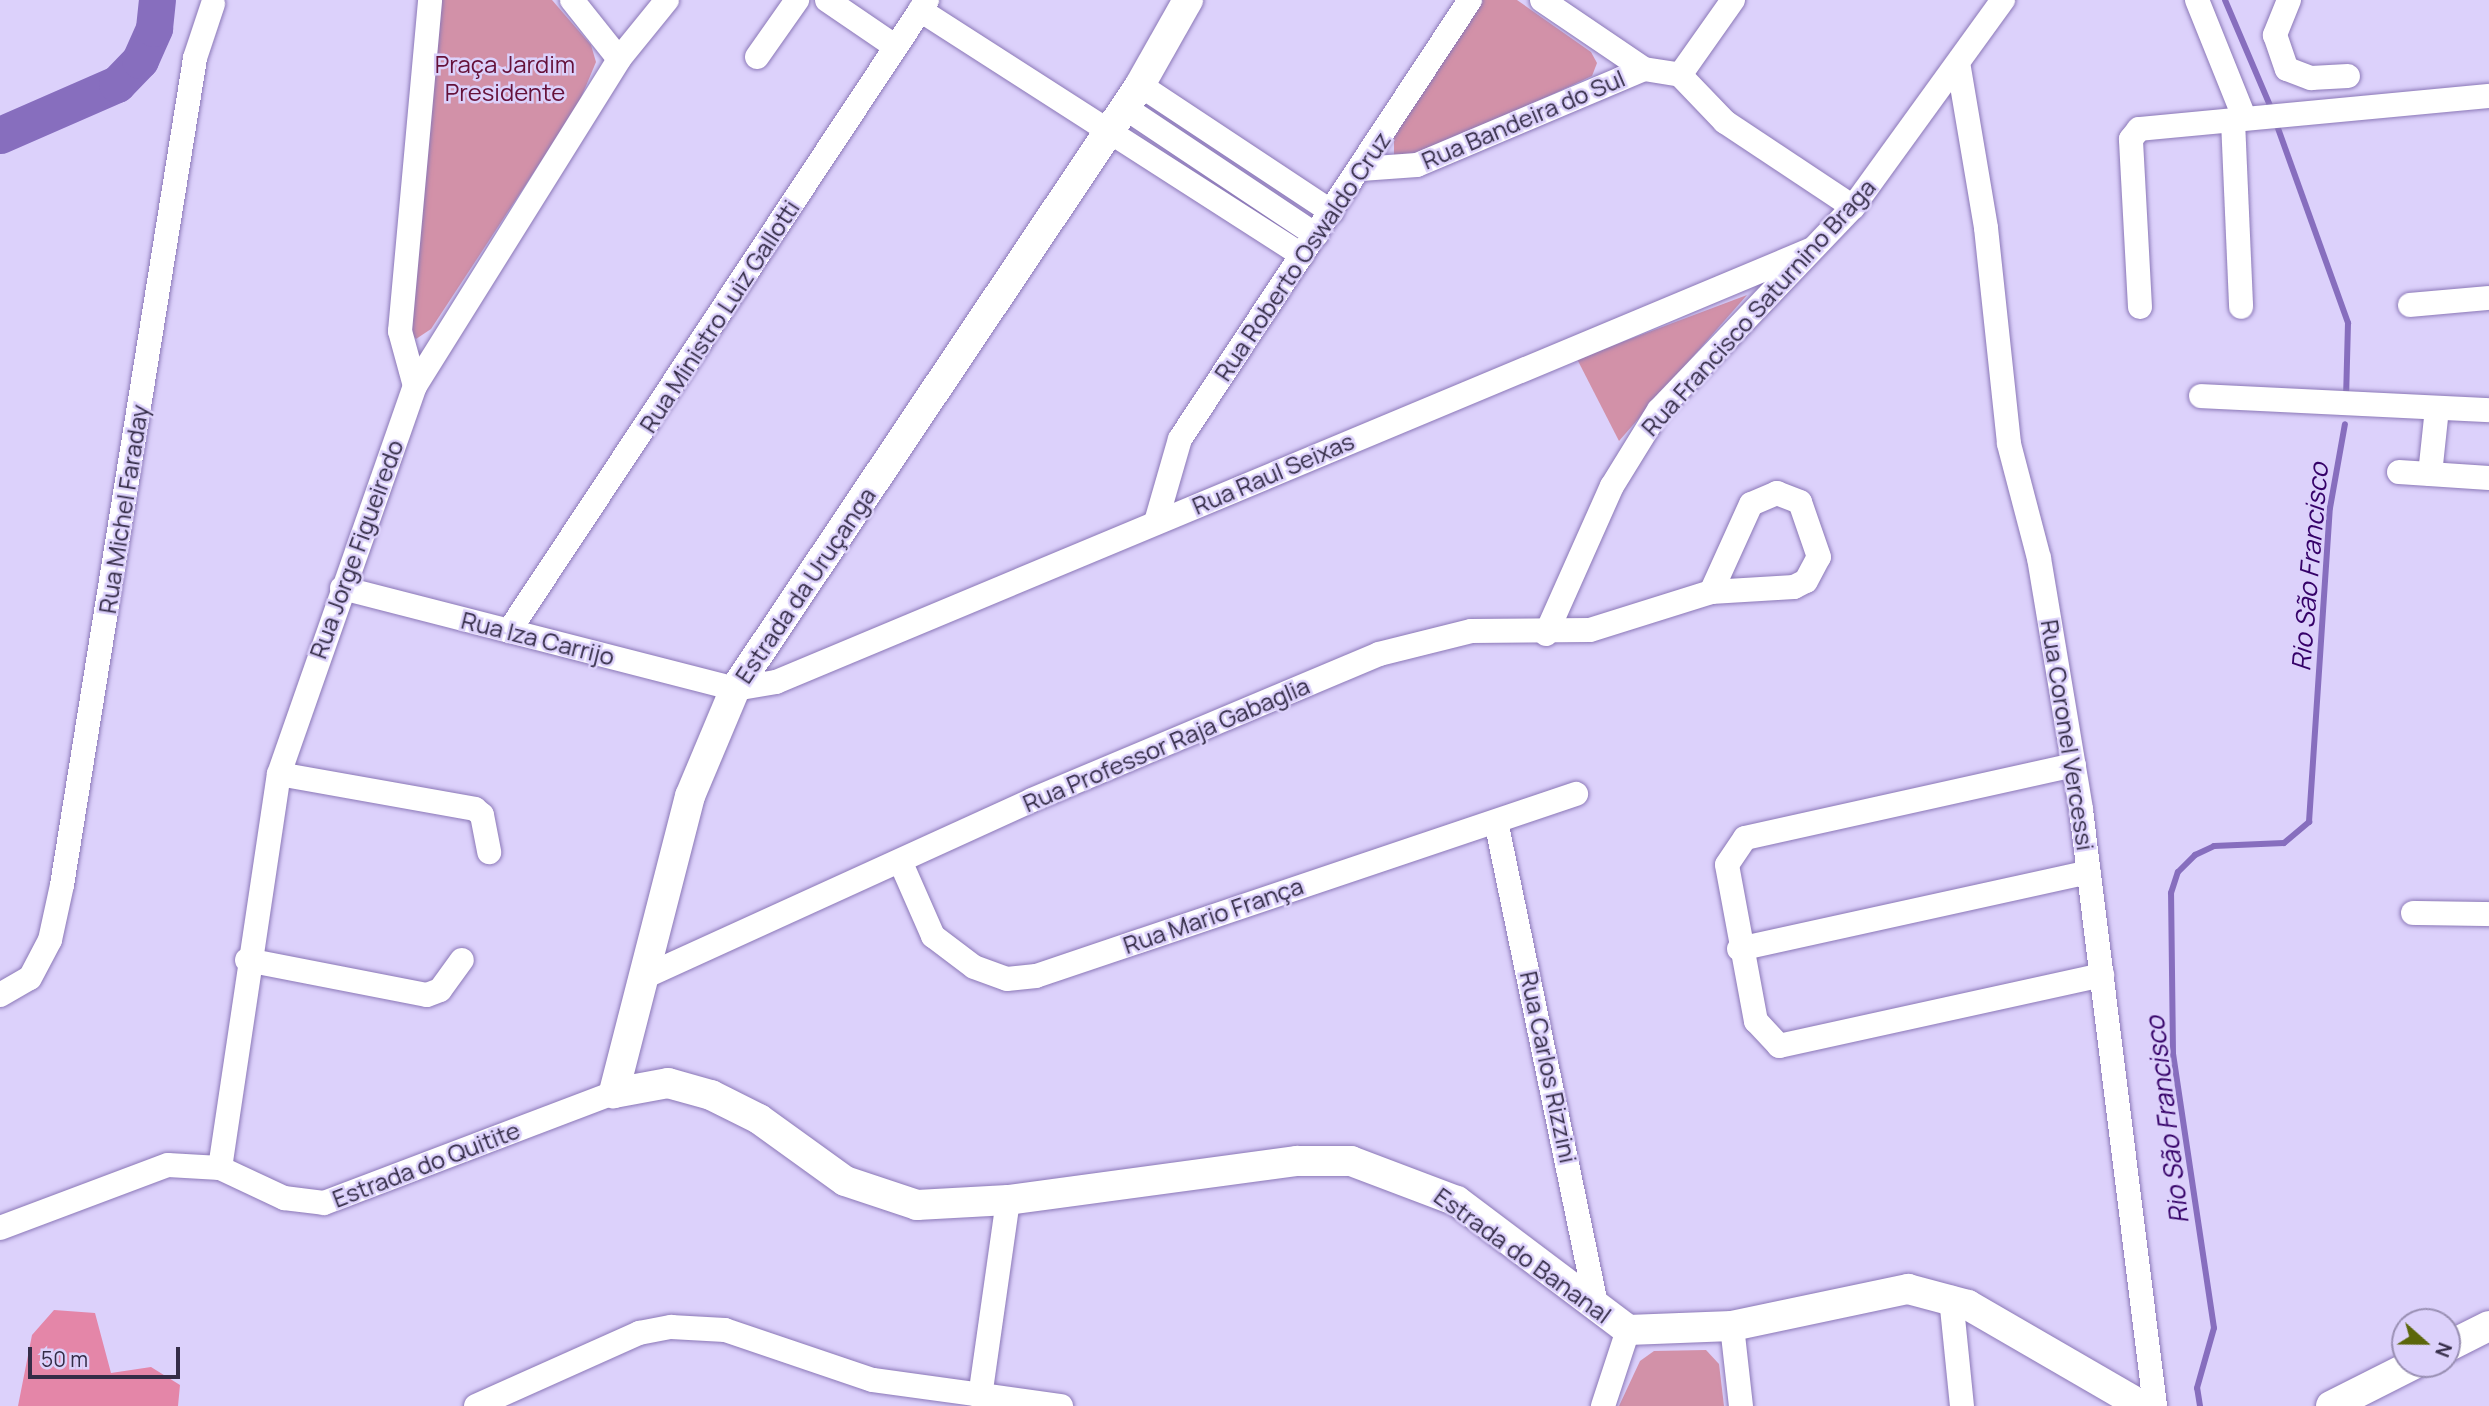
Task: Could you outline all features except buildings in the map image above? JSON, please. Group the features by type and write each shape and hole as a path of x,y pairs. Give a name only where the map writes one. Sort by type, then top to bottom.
{"street":[{"path":"415,386 400,331 430,0"},
{"path":"572,0 619,59"},
{"name":"Rua Jorge Figueiredo","path":"220,1168 247,960 279,774 415,386 619,59 667,0"},
{"path":"757,57 797,0"},
{"path":"827,0 896,47"},
{"name":"Estrada da Uruçanga","path":"614,1093 690,796 735,689 1124,107 1188,0"},
{"name":"Rua Roberto Oswaldo Cruz","path":"1156,522 1180,439 1471,0"},
{"path":"1542,0 1644,69 1680,75 1725,122 1853,207"},
{"path":"1680,75 1733,0"},
{"name":"Rua Francisco Saturnino Braga","path":"1546,634 1635,444 1659,410 1853,207 1959,68 2003,0"},
{"path":"2197,0 2254,117 2241,307"},
{"path":"2290,0 2275,35 2287,68 2311,78 2348,76"},
{"name":"Rua Michel Faraday","path":"0,995 30,978 55,918 195,58 213,4"},
{"path":"924,5 1332,212"},
{"name":"Rua Ministro Luiz Gallotti","path":"509,631 924,5"},
{"name":"Rua Coronel Vercessi","path":"1959,68 1986,228 2009,444 2039,558 2090,872 2155,1406"},
{"name":"Rua Bandeira do Sul","path":"1361,169 1417,165 1644,69"},
{"path":"2140,307 2133,133 2254,117 2489,96"},
{"path":"1124,107 1309,245"},
{"name":"Rua Raul Seixas","path":"735,689 776,682 1810,250"},
{"path":"2410,305 2489,298"},
{"path":"2202,396 2489,410"},
{"path":"2430,474 2437,408"},
{"path":"2399,472 2489,478"},
{"name":"Rua Professor Raja Gabaglia","path":"644,977 901,863 1032,800 1379,654 1471,631 1546,634 1590,630 1711,592 1749,594 1806,581 1819,556 1800,502 1777,493 1751,504 1711,592"},
{"name":"Rua Iza Carrijo","path":"342,588 735,689"},
{"path":"2074,765 1745,838 1727,865 1739,949 1756,1021 1779,1046 2102,975"},
{"path":"279,774 475,809 482,815 489,852"},
{"name":"Rua Mario França","path":"901,863 933,936 974,967 1007,979 1036,976 1282,891 1497,826 1576,794"},
{"name":"Rua Carlos Rizzini","path":"1497,826 1597,1309"},
{"path":"1739,949 2090,872"},
{"path":"2413,912 2489,914"},
{"path":"247,960 427,995 440,990 462,960"},
{"name":"Estrada do Bananal","path":"614,1093 668,1083 711,1095 759,1118 845,1181 890,1201 1008,1200 1297,1161 1351,1161 1457,1201 1628,1330 1732,1326 1882,1290 1951,1298 2142,1406"},
{"name":"Estrada do Quitite","path":"0,1228 168,1166 220,1168 284,1198 324,1203 614,1093"},
{"path":"980,1397 1008,1200"},
{"path":"1951,1298 1962,1406"},
{"path":"1732,1326 1741,1406"},
{"path":"2461,1340 2489,1326"},
{"path":"476,1406 639,1333 671,1327 725,1330 873,1380 980,1397 1061,1406"},
{"path":"1603,1406 1628,1330"},
{"path":"2331,1406 2391,1376"}],"green space":[{"name":"Praça Jardim Presidente","path":"435,0 552,0 591,45 596,62 578,105 431,329 416,339 405,326"},
{"path":"1480,0 1517,0 1591,52 1597,63 1592,76 1413,159 1394,155 1394,137"},
{"path":"1747,295 1619,441 1577,359"},
{"path":"1706,1350 1719,1364 1724,1406 1619,1406 1640,1361 1654,1351"}],"shaded area":[{"path":"54,1310 95,1313 111,1373 151,1367 180,1385 178,1406 18,1406 32,1335"}],"waterway":[{"path":"0,135 117,84 140,60 154,28 157,0"},
{"name":"Rio São Francisco","path":"2225,0 2272,110"},
{"name":"Rio São Francisco","path":"2275,120 2348,323 2346,398"},
{"name":"Rio São Francisco","path":"2200,1406 2197,1388 2214,1328 2173,1053 2171,893 2178,872 2195,855 2214,846 2284,843 2309,822 2330,508 2345,424"}]}
